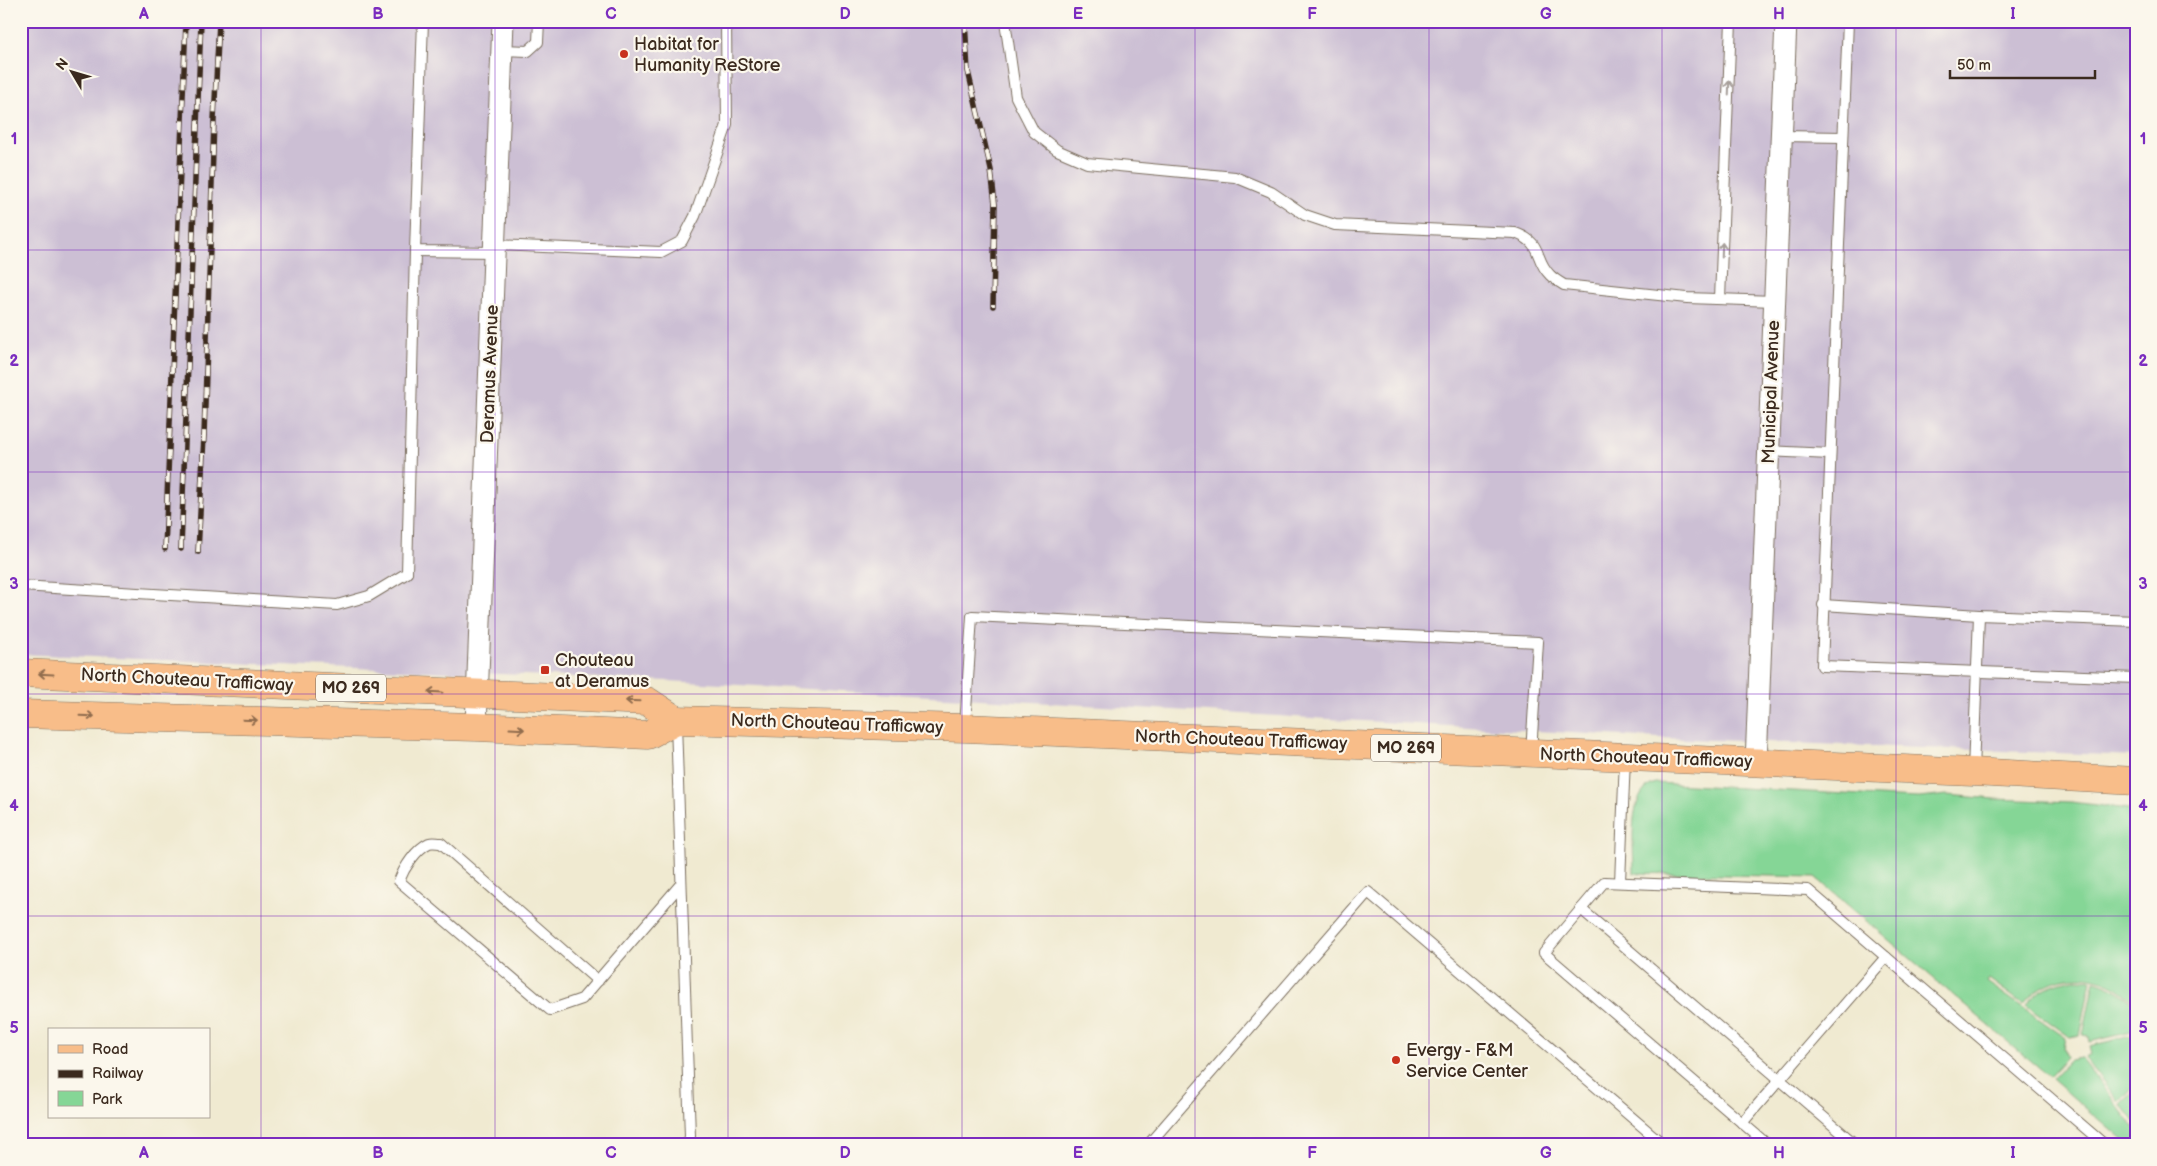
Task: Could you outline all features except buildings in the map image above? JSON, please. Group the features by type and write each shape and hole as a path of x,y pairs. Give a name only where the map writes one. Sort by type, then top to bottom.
{"main road":[{"name":"North Chouteau Trafficway","path":"21,673 647,701 676,720"},
{"name":"North Chouteau Trafficway","path":"21,714 476,727 648,735 676,720 965,728 1973,772 2136,782"}],"street":[{"name":"Deramus Avenue","path":"476,727 503,21"},
{"name":"Municipal Avenue","path":"1756,763 1786,21"}],"lane":[{"path":"21,586 336,605 369,596 407,573 423,21"},
{"path":"502,50 528,51 538,42 539,21"},
{"path":"416,251 495,249 661,252 682,241 695,216 726,125 726,21"},
{"path":"1006,21 1016,98 1034,132 1057,150 1087,163 1235,177 1271,192 1305,215 1335,225 1515,233 1528,237 1535,245 1550,276 1564,285 1648,294 1775,301"},
{"path":"1720,299 1731,21"},
{"path":"1848,21 1822,666 2136,678"},
{"path":"1781,136 1844,137"},
{"path":"1769,451 1830,454"},
{"path":"1823,605 2136,621"},
{"path":"1973,772 1979,614"},
{"path":"965,728 972,616 1538,642 1531,753"},
{"path":"676,720 690,1136 688,1145"},
{"path":"1620,882 1625,757"},
{"path":"598,980 441,843 430,842 420,850 402,872 399,881 550,1010 582,999 681,884"},
{"path":"1768,1145 1544,953 1604,882 1808,890 2105,1145"},
{"path":"1148,1145 1368,892 1664,1145"},
{"path":"1581,909 1856,1145"},
{"path":"1742,1123 1886,957"}],"shaded area":[{"path":"21,21 2136,21 2136,756 1659,738 668,681 21,654"}],"green space":[{"path":"1655,783 1896,797 1919,798 1947,795 2072,802 2136,810 2136,1005 2124,993 2110,984 2095,979 2079,977 2049,984 2035,992 2023,1004 1989,979 1987,982 2066,1038 2064,1048 2067,1058 2049,1077 1815,877 1634,873 1633,836 1636,809 1639,798 1646,789"},
{"path":"2075,979 2091,980 2080,1035 2070,1037 2026,1005 2030,999 2048,987"},
{"path":"2094,981 2112,988 2130,1000 2136,1011 2136,1031 2089,1042 2088,1036 2083,1035"},
{"path":"2136,1035 2136,1084 2119,1102 2085,1058 2091,1055 2089,1046"},
{"path":"2081,1058 2136,1129 2136,1145 2128,1145 2052,1079 2070,1060"},
{"path":"2136,1090 2136,1123 2121,1104"}],"railway":[{"path":"165,549 186,21"},
{"path":"181,549 201,21"},
{"path":"198,552 219,21"},
{"path":"965,21 968,71 991,170 995,204 993,306"}],"place":[{"name":"Habitat for Humanity ReStore","path":"624,54"},
{"name":"Chouteau at Deramus","path":"545,670"},
{"name":"Evergy - F&M Service Center","path":"1396,1060"}]}
